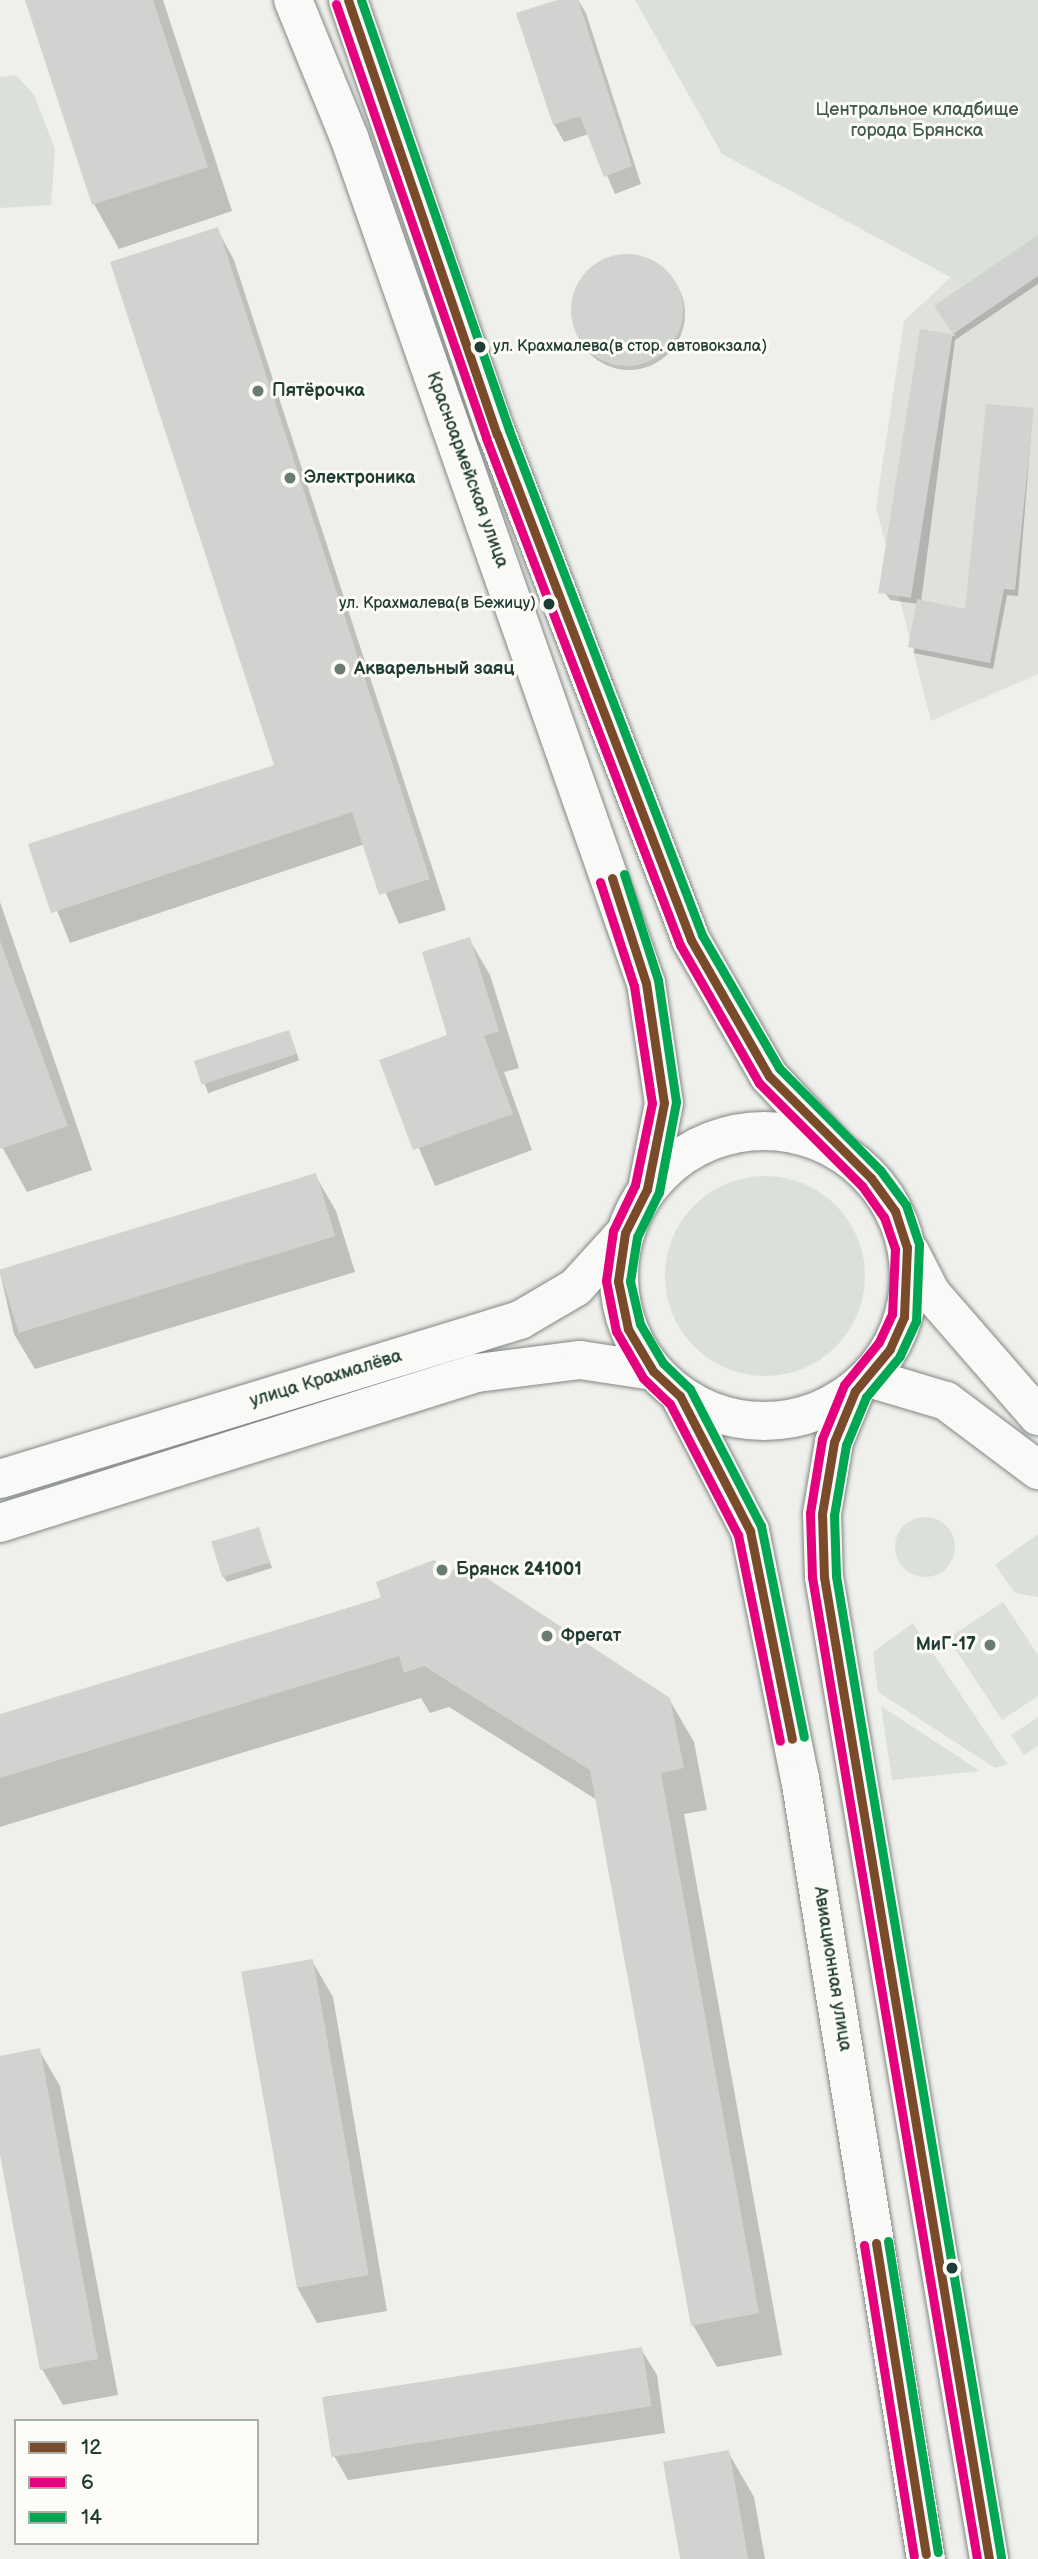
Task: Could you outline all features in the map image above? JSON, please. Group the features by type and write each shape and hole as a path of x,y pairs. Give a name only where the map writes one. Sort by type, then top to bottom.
{"main road":[{"name":"Красноармейская улица","path":"293,0 354,150 646,983 664,1103 648,1189"},
{"path":"348,0 497,434 691,940 769,1076 839,1152 884,1194 930,1293 1038,1416"},
{"path":"625,1233 648,1189 696,1149 757,1131 799,1135 839,1152"},
{"name":"Авиационная улица","path":"625,1233 618,1281 628,1329 667,1383 752,1544 800,1778 926,2559"},
{"name":"улица Крахмалёва","path":"0,1479 520,1320 576,1287 625,1233"},
{"path":"907,1247 904,1317 862,1384 834,1442 822,1514 824,1577 989,2559"},
{"path":"0,1523 477,1373 580,1360 667,1383 722,1416 768,1422 814,1413 862,1384 946,1401 1038,1470"}],"shaded area":[{"path":"1038,256 1038,674 931,721 876,507 904,321 951,277 987,296"}],"green space":[{"name":"Центральное кладбище города Брянска","path":"635,0 1038,0 1038,256 987,297 722,154"},
{"path":"16,75 34,95 55,149 51,205 0,208 0,77"},
{"path":"765,1176 803,1183 836,1205 858,1238 865,1276 858,1314 836,1347 803,1369 765,1376 727,1369 694,1347 672,1314 665,1276 672,1238 694,1205 727,1183"},
{"path":"925,1517 946,1526 955,1547 946,1568 925,1577 904,1568 895,1547 904,1526"},
{"path":"1038,1534 1038,1597 1015,1593 995,1565"},
{"path":"1003,1602 1038,1655 1038,1696 1002,1720 948,1638"},
{"path":"913,1623 1007,1764 995,1768 878,1692 873,1652"},
{"path":"881,1706 980,1771 892,1780"},
{"path":"1038,1717 1038,1746 1024,1755 1011,1735"}],"building":[{"path":"25,0 153,0 208,167 92,205"},
{"path":"557,0 578,0 632,166 604,177 580,116 553,125 516,13"},
{"path":"218,227 430,879 379,895 352,812 51,913 28,844 274,765 110,262"},
{"path":"1038,235 1038,276 953,334 934,306"},
{"path":"627,254 648,258 666,271 679,289 683,310 679,331 666,349 648,362 627,366 606,362 588,349 575,331 571,310 575,289 588,271 606,258"},
{"path":"920,329 953,334 911,598 878,593"},
{"path":"986,404 1034,408 1015,590 1004,589 990,663 908,647 917,599 965,609"},
{"path":"470,937 499,1031 484,1036 513,1114 413,1150 379,1060 447,1035 422,952"},
{"path":"0,941 68,1126 0,1149"},
{"path":"289,1030 297,1054 202,1085 194,1061"},
{"path":"316,1173 335,1236 19,1333 0,1270"},
{"path":"259,1527 270,1562 222,1577 211,1542"},
{"path":"434,1560 451,1573 459,1560 670,1698 684,1768 661,1773 759,2313 691,2326 590,1770 424,1666 404,1673 399,1656 0,1778 0,1714 381,1598 376,1582"},
{"path":"313,1959 369,2275 297,2288 241,1972"},
{"path":"40,2048 98,2359 40,2370 0,2155 0,2056"},
{"path":"642,2347 651,2406 331,2457 322,2398"},
{"path":"729,2450 748,2559 680,2559 663,2462"}],"transit line":[{"name":"12","path":"348,0 497,434 691,940 769,1076 871,1178 895,1211 907,1247 904,1317 890,1349 855,1391 834,1442 822,1514 824,1577 989,2559"},
{"name":"14","path":"361,0 509,430 702,935 779,1068 880,1170 906,1205 919,1244 916,1321 900,1356 866,1397 846,1445 834,1515 836,1576 1001,2557"},
{"name":"6","path":"336,4 486,438 680,945 759,1083 862,1186 884,1217 895,1249 892,1314 879,1342 844,1385 822,1439 810,1513 812,1577 977,2559"},
{"name":"14","path":"624,874 658,980 676,1102 659,1192 637,1237 630,1281 640,1324 663,1363 690,1389 761,1526 804,1737"},
{"name":"12","path":"612,878 646,983 664,1103 647,1189 625,1233 618,1281 628,1329 653,1371 680,1396 750,1531 792,1739"},
{"name":"6","path":"600,882 634,986 652,1103 635,1185 613,1231 606,1281 616,1331 643,1378 670,1404 738,1535 780,1741"},
{"name":"14","path":"888,2241 938,2552"},
{"name":"12","path":"876,2243 926,2554"},
{"name":"6","path":"864,2245 914,2556"}],"place":[{"name":"ул. Крахмалева(в стор. автовокзала)","path":"480,347"},
{"name":"Пятёрочка","path":"258,391"},
{"name":"Электроника","path":"290,478"},
{"name":"ул. Крахмалева(в Бежицу)","path":"549,604"},
{"name":"Акварельный заяц","path":"340,669"},
{"name":"Брянск 241001","path":"442,1570"},
{"name":"Фрегат","path":"547,1636"},
{"name":"МиГ-17","path":"990,1645"}]}
